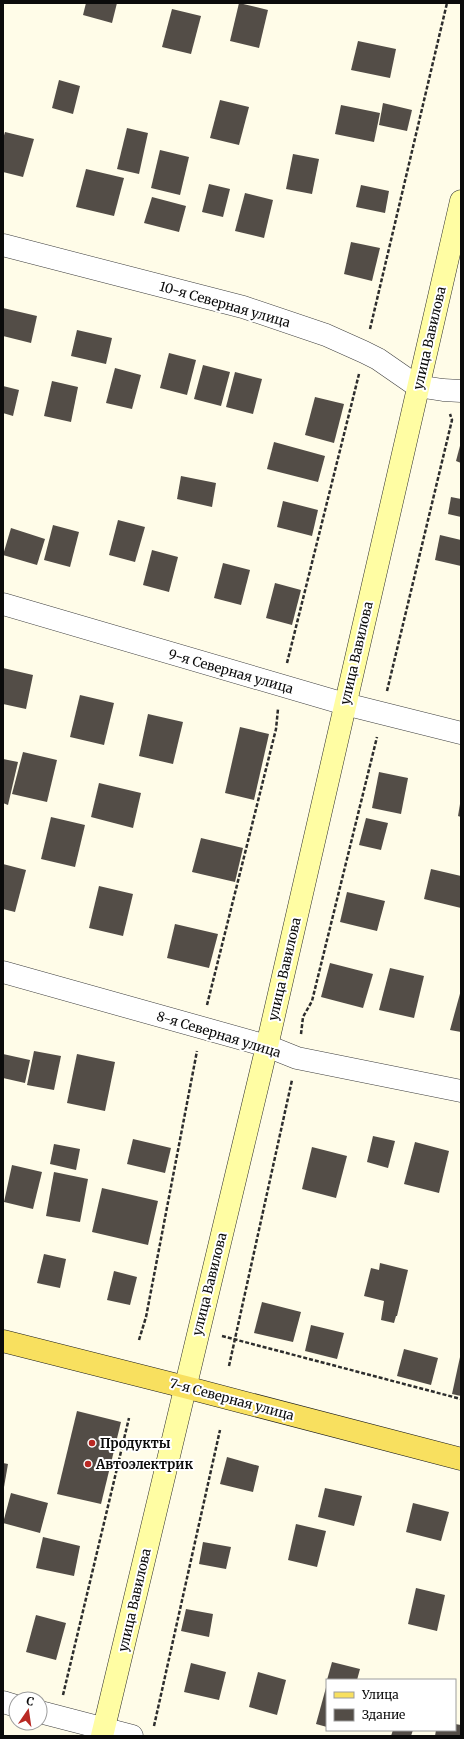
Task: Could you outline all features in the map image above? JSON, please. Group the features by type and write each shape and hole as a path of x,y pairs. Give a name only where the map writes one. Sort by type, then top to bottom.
{"main road":[{"name":"7-я Северная улица","path":"3,1341 461,1459"}],"street":[{"name":"улица Вавилова","path":"102,1733 267,1046 417,386 461,201"},
{"name":"10-я Северная улица","path":"3,245 243,307 326,335 364,352 378,359 417,386 452,391"},
{"name":"9-я Северная улица","path":"3,604 281,686 345,704 461,733"},
{"name":"8-я Северная улица","path":"3,972 267,1046 297,1058 461,1091"},
{"path":"49,1715 102,1733 132,1736"}],"path":[{"path":"138,1340 146,1317 202,1027 276,729 281,686 364,352 447,3"},
{"path":"229,1366 297,1058 303,1017 312,1001 452,420 452,391"},
{"path":"198,1330 461,1399"},
{"path":"49,1715 128,1418"},
{"path":"154,1728 220,1430"}],"building":[{"path":"86,3 117,3 112,23 83,15"},
{"path":"239,3 268,10 259,48 230,41"},
{"path":"172,9 201,16 191,54 162,47"},
{"path":"358,41 396,49 390,78 351,70"},
{"path":"59,80 80,86 73,114 52,108"},
{"path":"220,100 249,107 239,145 210,138"},
{"path":"383,103 412,110 407,131 379,125"},
{"path":"341,105 380,113 374,142 335,134"},
{"path":"127,128 148,133 139,174 117,169"},
{"path":"5,132 34,139 23,177 3,172 3,139"},
{"path":"160,150 189,157 180,195 151,188"},
{"path":"293,154 319,159 312,194 286,189"},
{"path":"86,169 124,178 114,216 76,207"},
{"path":"209,184 230,189 223,217 202,212"},
{"path":"361,185 389,191 385,213 356,207"},
{"path":"245,193 273,200 264,238 235,231"},
{"path":"152,197 186,206 179,232 144,223"},
{"path":"351,242 380,248 372,281 344,274"},
{"path":"3,308 37,316 31,343 3,336"},
{"path":"77,330 112,338 106,364 71,356"},
{"path":"169,353 196,360 187,395 160,388"},
{"path":"203,365 230,372 221,406 194,399"},
{"path":"115,368 141,375 132,409 106,403"},
{"path":"235,372 262,379 253,414 226,407"},
{"path":"52,381 78,387 71,422 44,416"},
{"path":"3,386 19,390 13,416 3,413"},
{"path":"315,397 344,404 334,443 305,435"},
{"path":"274,442 325,456 318,482 267,469"},
{"path":"461,442 461,463 456,461"},
{"path":"181,476 216,483 212,507 177,499"},
{"path":"451,497 461,499 461,517 448,514"},
{"path":"283,501 318,510 312,536 277,527"},
{"path":"118,520 145,527 135,562 109,555"},
{"path":"53,525 79,532 70,567 44,560"},
{"path":"11,528 45,539 37,565 3,555"},
{"path":"440,535 461,540 461,566 435,560"},
{"path":"152,550 178,557 169,592 143,585"},
{"path":"223,563 250,570 241,605 214,598"},
{"path":"275,583 301,590 292,625 266,618"},
{"path":"3,668 33,675 26,709 3,704"},
{"path":"80,695 114,703 104,745 70,737"},
{"path":"148,714 183,722 173,764 139,756"},
{"path":"240,727 269,734 254,800 225,793"},
{"path":"23,752 57,760 47,802 12,794"},
{"path":"3,759 18,762 8,805 3,803"},
{"path":"379,772 408,778 401,814 372,808"},
{"path":"99,783 141,793 133,828 91,817"},
{"path":"461,804 461,817 458,816"},
{"path":"51,817 85,825 75,867 41,859"},
{"path":"366,818 388,823 381,850 359,845"},
{"path":"201,838 243,848 235,882 192,872"},
{"path":"3,864 26,870 15,912 3,909"},
{"path":"431,869 461,876 461,908 424,899"},
{"path":"99,886 133,894 123,936 89,928"},
{"path":"347,892 385,901 377,931 340,922"},
{"path":"175,924 218,934 209,968 167,958"},
{"path":"330,963 373,974 363,1008 321,997"},
{"path":"390,968 424,976 414,1018 379,1010"},
{"path":"461,990 461,1032 450,1030"},
{"path":"34,1051 61,1056 54,1090 27,1085"},
{"path":"3,1054 30,1060 25,1083 3,1078"},
{"path":"77,1054 115,1062 105,1111 67,1103"},
{"path":"373,1136 395,1141 388,1168 367,1162"},
{"path":"133,1139 171,1148 165,1173 127,1164"},
{"path":"415,1142 449,1151 439,1193 404,1184"},
{"path":"54,1144 80,1149 76,1170 50,1164"},
{"path":"312,1147 347,1156 336,1198 302,1189"},
{"path":"12,1165 42,1172 33,1209 4,1202"},
{"path":"54,1172 88,1179 80,1222 46,1216"},
{"path":"102,1188 158,1201 148,1245 92,1232"},
{"path":"44,1254 66,1259 60,1288 37,1283"},
{"path":"380,1263 408,1270 394,1323 381,1320 384,1301 364,1296 371,1268 379,1270"},
{"path":"114,1271 137,1277 130,1305 107,1300"},
{"path":"262,1302 301,1312 293,1342 254,1333"},
{"path":"311,1325 344,1333 337,1359 305,1351"},
{"path":"404,1349 438,1358 431,1385 397,1376"},
{"path":"461,1357 461,1396 452,1394"},
{"path":"77,1411 121,1422 101,1504 57,1494"},
{"path":"227,1457 259,1466 253,1492 220,1484"},
{"path":"3,1463 8,1464 4,1487 3,1487"},
{"path":"325,1488 362,1496 354,1526 318,1517"},
{"path":"11,1493 48,1503 40,1533 3,1523"},
{"path":"413,1503 449,1512 441,1541 406,1532"},
{"path":"296,1524 326,1531 317,1567 288,1560"},
{"path":"43,1537 80,1546 74,1576 36,1568"},
{"path":"203,1542 231,1547 226,1569 199,1564"},
{"path":"416,1588 445,1595 437,1631 408,1624"},
{"path":"186,1609 213,1614 209,1637 181,1631"},
{"path":"36,1615 66,1623 56,1660 26,1652"},
{"path":"332,1662 360,1669 357,1679 327,1679"},
{"path":"191,1663 226,1672 219,1700 184,1692"},
{"path":"258,1672 286,1680 277,1715 249,1707"},
{"path":"326,1688 326,1727 316,1724"},
{"path":"456,1724 461,1725 461,1736 435,1736 436,1731 456,1731"},
{"path":"393,1731 413,1731 411,1736 391,1736"}],"place":[{"name":"Продукты","path":"92,1443"},
{"name":"Автоэлектрик","path":"88,1464"}]}
